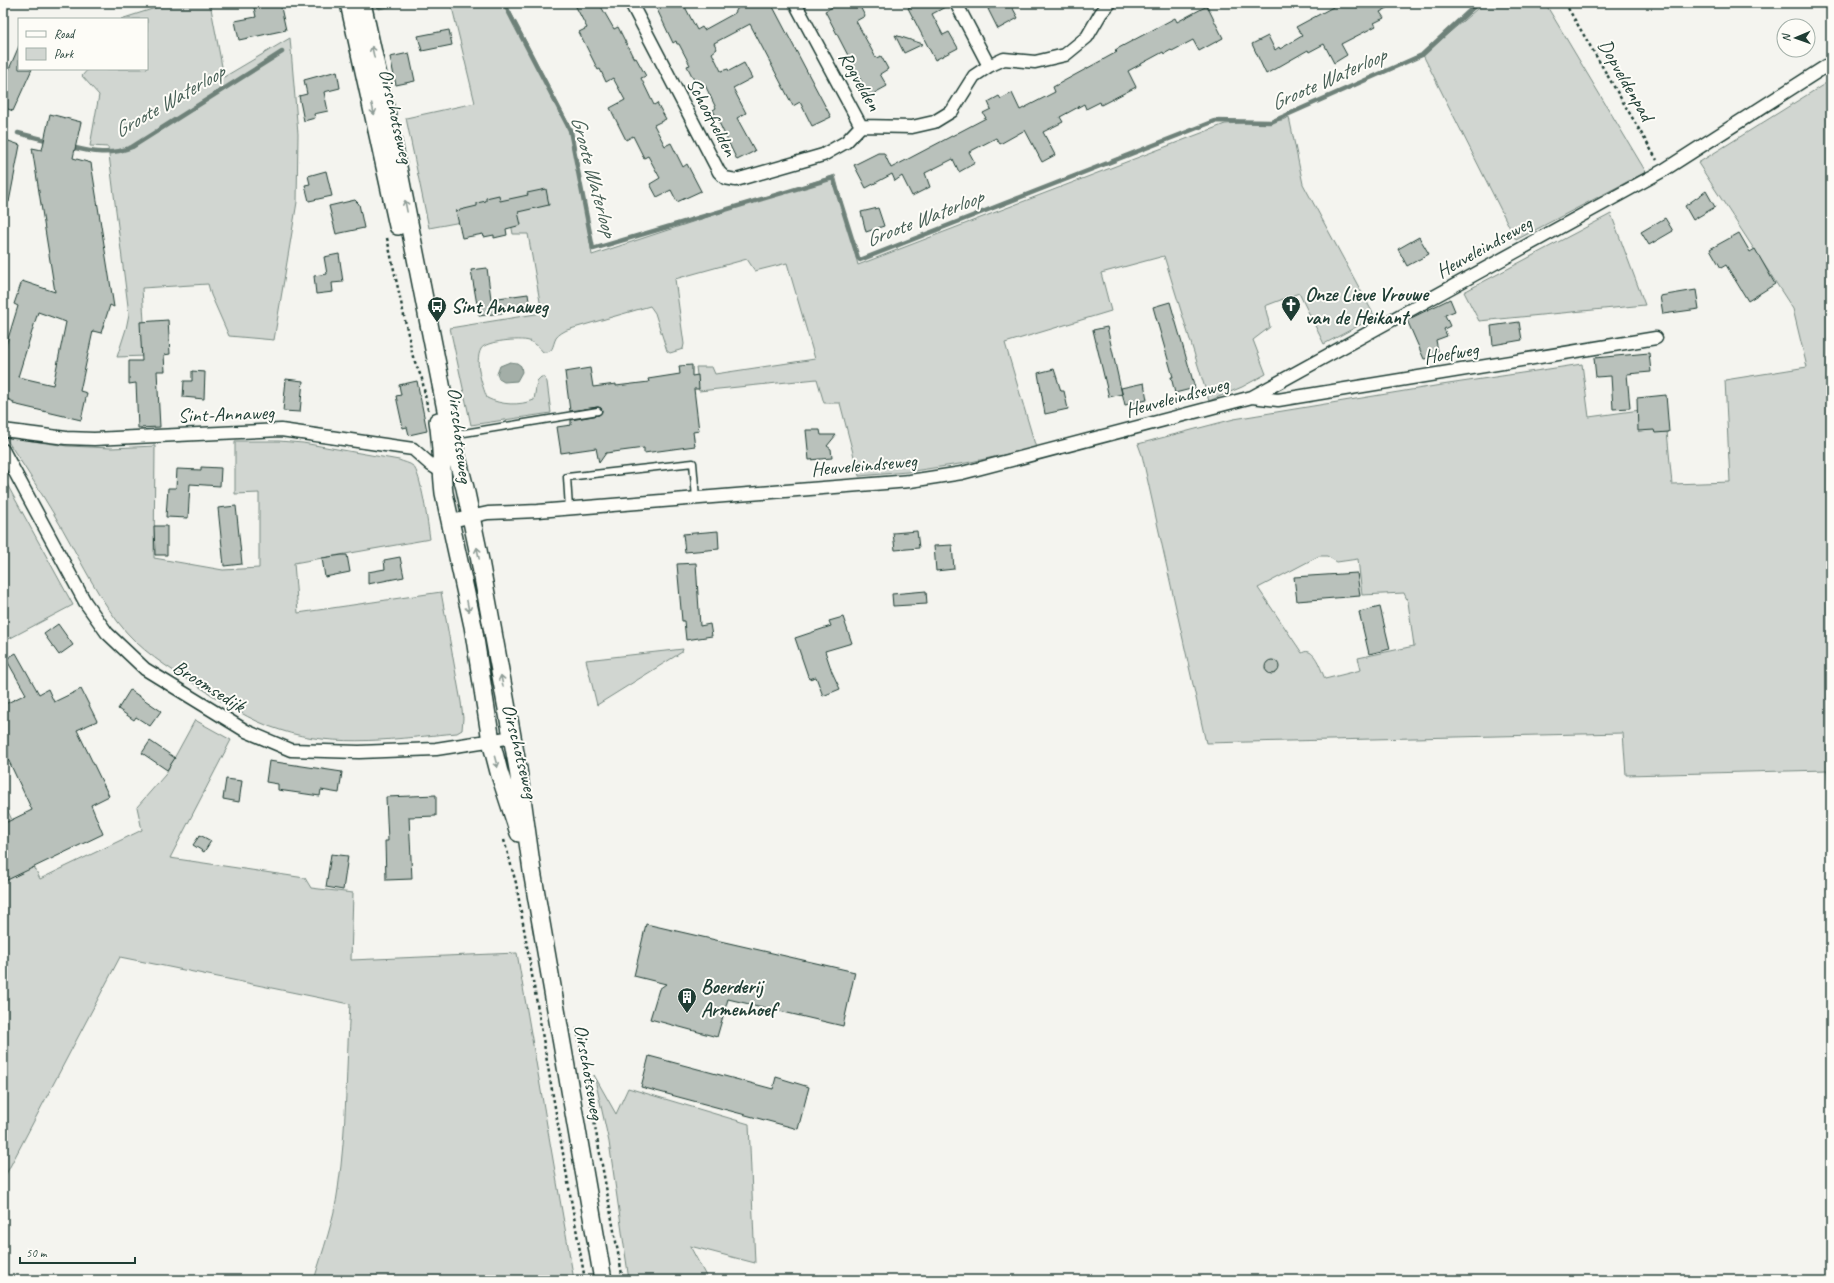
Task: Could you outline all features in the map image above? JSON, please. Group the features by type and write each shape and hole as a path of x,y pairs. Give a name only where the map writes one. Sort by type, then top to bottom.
{"main road":[{"name":"Oirschotseweg","path":"349,3 423,341 446,436 465,488 513,738 532,871 603,1280"},
{"name":"Oirschotseweg","path":"362,3 396,157 446,436 442,472 444,492 472,626 491,741 499,772 532,871"}],"street":[{"name":"Schoofvelden","path":"631,3 719,172 725,178 736,180 823,155 846,142 861,126"},
{"name":"Rogvelden","path":"795,3 861,126 912,127 934,122 952,111 974,76 989,66 1004,59 1036,62 1065,55 1087,37 1101,14 1110,3"},
{"path":"956,3 989,66"},
{"name":"Heuveleindseweg","path":"451,521 488,513 569,509 910,481 962,474 1252,397 1664,170 1831,64"},
{"name":"Hoefweg","path":"1252,397 1278,400 1656,338"},
{"name":"Sint-Annaweg","path":"3,430 66,438 94,439 281,430 413,448 431,465 442,472"},
{"name":"Broomsedijk","path":"3,450 85,602 107,633 146,669 246,731 291,750 359,752 436,749 513,738"}],"lane":[{"path":"446,436 598,411"},
{"path":"569,509 567,477 693,463 696,498"}],"path":[{"name":"Dopveldenpad","path":"1565,3 1664,170"},
{"name":"Oirschotseweg","path":"525,936 585,1280"},
{"name":"Oirschotseweg","path":"577,1026 623,1280"}],"green space":[{"path":"171,3 210,3 224,77 290,38 298,134 297,202 274,340 229,336 211,295 208,284 142,288 146,356 117,357 129,314 108,147 90,146 99,95 82,76 87,70 148,70 148,18 124,18"},
{"path":"378,3 408,3 379,9"},
{"path":"451,3 506,3 573,132 592,255 835,175 858,265 1225,124 1282,120 1289,117 1303,184 1375,317 1324,344 1299,293 1265,306 1270,327 1253,340 1266,374 1242,387 1209,401 1164,256 1101,273 1111,311 1005,343 1036,448 966,463 907,472 859,476 840,403 824,403 817,379 699,391 696,367 712,367 715,374 815,359 787,263 755,271 747,259 675,279 684,344 683,349 670,353 667,351 655,313 650,306 567,330 556,338 551,350 547,352 543,352 533,343 525,340 496,342 484,346 481,349 478,360 481,380 487,398 510,404 534,400 537,381 541,377 544,377 547,382 551,413 471,425 450,328 542,313 528,234 513,234 509,213 429,228 406,118 475,103"},
{"path":"1484,3 1545,3 1646,172 1516,240 1423,55"},
{"path":"1831,80 1831,799 1827,770 1626,775 1623,733 1206,743 1142,455 1138,444 1234,419 1435,386 1582,364 1589,417 1640,410 1665,410 1672,484 1730,482 1725,380 1807,367 1793,309 1698,163","holes":["1319,556 1327,556 1337,562 1358,559 1362,595 1404,593 1408,602 1414,646 1358,658 1361,670 1325,679 1313,655 1306,651 1302,653 1258,588"]},
{"path":"1611,214 1645,305 1479,321 1464,292"},
{"path":"5,437 67,446 112,448 155,446 154,558 223,570 259,568 259,493 235,494 235,441 279,441 303,443 399,460 412,465 419,478 430,539 294,563 298,613 441,592 461,702 463,718 462,730 457,733 391,739 346,741 323,739 301,736 280,730 258,722 227,705 155,658 126,632 109,609 63,529"},
{"path":"3,477 73,605 3,642"},
{"path":"683,649 682,652 597,705 586,660"},
{"path":"195,720 231,740 170,858 305,878 311,888 353,893 351,960 517,953 574,1280 314,1280 331,1224 341,1166 345,1120 350,1004 120,957 3,1180 3,801 40,879 142,830 137,807 165,775"},
{"path":"594,1075 616,1114 628,1088 749,1124 755,1263 690,1246 708,1280 629,1280 609,1142"}],"shaded area":[{"path":"510,362 517,363 521,366 522,372 517,381 504,382 499,379 497,374 500,366"}],"building":[{"path":"253,3 280,3 286,30 239,40 235,21 256,17"},
{"path":"574,3 599,3 614,29 618,27 634,59 636,58 646,76 641,78 654,105 657,103 666,119 654,125 665,146 671,143 683,167 687,164 701,191 677,202 671,190 657,197 650,184 660,178 648,156 644,158 633,136 626,140 610,108 625,100 613,78 606,82 600,69 598,70 579,32 587,28"},
{"path":"654,3 683,3 697,30 702,27 704,30 735,13 740,3 771,3 831,117 812,126 800,102 793,106 750,24 714,43 717,49 712,53 721,71 728,69 729,71 744,63 752,78 733,88 746,113 737,118 755,151 737,160 713,110 716,108 705,85 701,87 698,81 695,82 687,66 690,65 679,44 677,44 676,41 673,43"},
{"path":"840,3 858,3 865,16 856,21 876,58 881,56 888,69 880,74 887,86 869,96 825,11"},
{"path":"917,3 949,3 949,5 932,14 943,35 949,32 958,48 935,60 908,8"},
{"path":"999,3 1010,3 1018,18 998,29 988,9"},
{"path":"1331,3 1397,3 1380,12 1384,18 1374,23 1376,26 1341,44 1347,55 1334,63 1324,44 1309,52 1308,50 1266,74 1252,44 1268,36 1275,50 1279,47 1280,49 1302,36 1296,27 1333,7"},
{"path":"1207,6 1223,38 1199,51 1193,40 1172,51 1171,50 1164,54 1163,52 1128,71 1136,87 1101,105 1100,102 1086,109 1084,104 1060,117 1063,122 1043,132 1055,155 1042,162 1025,130 1000,144 996,138 969,152 975,163 959,172 953,159 925,173 930,187 912,196 902,176 895,181 892,174 866,188 854,165 878,153 884,153 891,168 986,118 983,113 991,109 988,102 999,96 1001,99 1012,93 1020,110 1055,92 1053,87 1117,52 1115,50 1175,18 1177,22"},
{"path":"449,30 452,45 422,51 418,36"},
{"path":"895,35 923,44 904,53"},
{"path":"18,48 18,70 32,70 13,111 3,107 3,83"},
{"path":"409,53 415,81 396,85 390,57"},
{"path":"337,71 340,88 324,92 328,111 314,114 315,118 304,121 299,96 307,94 304,80"},
{"path":"50,114 81,122 73,158 91,163 114,307 110,305 101,333 93,331 80,391 87,393 81,420 13,404 14,402 3,397 3,355 18,306 14,304 22,281 55,292 32,148 42,150","holes":["38,312 66,322 53,385 18,377"]},
{"path":"3,139 20,145 9,202 3,202"},
{"path":"326,171 332,196 309,201 305,185 310,184 308,176"},
{"path":"546,189 549,205 518,212 521,225 506,229 507,235 494,238 494,235 484,237 483,234 462,238 456,211 477,206 477,203 486,201 486,198 499,195 500,201 528,195 527,193"},
{"path":"1706,191 1715,207 1693,220 1685,206"},
{"path":"355,200 359,204 364,228 336,234 329,206"},
{"path":"878,208 884,226 866,232 861,212"},
{"path":"1665,218 1673,231 1649,245 1641,232"},
{"path":"1739,233 1750,252 1755,249 1775,284 1748,301 1726,265 1721,268 1710,249"},
{"path":"1419,237 1429,254 1407,266 1398,249"},
{"path":"339,254 343,282 332,283 333,292 316,294 314,276 327,274 324,257"},
{"path":"487,268 491,299 528,294 530,309 479,316 471,270"},
{"path":"1696,290 1699,309 1663,314 1660,296"},
{"path":"1450,299 1455,311 1445,315 1450,326 1444,329 1447,336 1436,340 1439,356 1424,359 1407,320"},
{"path":"1170,302 1195,388 1175,393 1171,377 1173,377 1153,307"},
{"path":"168,320 170,354 164,355 165,371 157,371 160,427 138,428 136,383 129,384 129,361 142,361 140,322"},
{"path":"1519,322 1522,340 1493,345 1491,326"},
{"path":"1107,327 1122,394 1109,397 1093,330"},
{"path":"1649,353 1651,372 1627,374 1630,408 1613,409 1611,376 1596,377 1594,358"},
{"path":"692,365 692,376 698,375 699,389 694,389 699,431 693,432 695,446 644,453 644,448 606,453 599,463 596,448 561,453 557,427 571,425 571,420 599,415 602,411 601,408 598,407 570,411 565,372 590,368 593,387 616,384 616,386 649,382 648,379 680,374 679,366"},
{"path":"1054,369 1061,391 1064,391 1068,409 1045,414 1038,373"},
{"path":"192,371 205,372 204,399 183,397 184,381 192,381"},
{"path":"286,379 303,381 300,412 283,411"},
{"path":"417,381 427,431 409,435 407,427 403,428 396,396 401,395 399,385"},
{"path":"1144,383 1147,400 1125,405 1121,388"},
{"path":"1666,395 1669,432 1655,433 1654,430 1638,431 1637,398"},
{"path":"806,430 820,430 821,435 836,435 827,446 831,449 832,458 809,460"},
{"path":"201,467 221,468 220,486 190,484 188,518 166,517 168,488 176,488 177,469 201,470"},
{"path":"236,506 242,564 224,566 218,508"},
{"path":"154,526 167,526 167,555 155,555"},
{"path":"718,531 719,549 685,552 683,534"},
{"path":"917,531 919,548 895,550 893,533"},
{"path":"952,545 954,569 936,571 934,546"},
{"path":"347,555 350,572 325,577 322,558"},
{"path":"400,557 404,577 368,584 368,572 385,569 384,560"},
{"path":"696,563 700,626 710,624 712,636 686,640 684,621 682,621 677,564"},
{"path":"1357,573 1360,596 1297,601 1294,577"},
{"path":"926,591 927,604 893,606 892,594"},
{"path":"1380,607 1390,649 1369,654 1359,612"},
{"path":"843,617 852,643 825,651 840,689 823,696 816,677 809,679 795,638 831,626 829,621"},
{"path":"58,624 73,645 59,655 44,634"},
{"path":"16,653 39,694 48,689 54,702 81,689 97,721 77,730 109,796 91,805 103,834 3,882 3,824 32,810 7,757 3,759 3,705 26,694 6,659"},
{"path":"1272,660 1277,662 1279,667 1277,672 1272,674 1267,672 1265,667 1267,662"},
{"path":"130,690 161,711 150,726 136,717 134,720 118,709"},
{"path":"150,741 175,758 167,770 142,753"},
{"path":"269,761 342,772 339,793 321,790 320,796 278,790 278,784 266,782"},
{"path":"226,779 242,781 239,802 223,799"},
{"path":"436,795 436,816 409,817 412,879 386,880 385,841 388,841 386,797"},
{"path":"200,835 211,841 204,852 193,845"},
{"path":"331,854 348,856 343,890 326,887"},
{"path":"646,924 855,972 843,1026 728,999 717,1037 650,1019 659,989 666,984 634,976"},
{"path":"649,1056 773,1089 776,1077 809,1087 798,1129 641,1087"}],"waterway":[{"name":"Groote Waterloop","path":"378,6 391,3"},
{"name":"Groote Waterloop","path":"504,3 570,130 593,249 833,178 858,258 860,260 1215,121 1271,122 1422,55 1478,3"},
{"name":"Groote Waterloop","path":"71,147 94,152 116,152 132,147 282,52"},
{"name":"Groote Waterloop","path":"18,133 50,141"}],"place":[{"name":"Onze Lieve Vrouwe van de Heikant","path":"1291,322"},
{"name":"Sint Annaweg","path":"437,323"},
{"name":"Boerderij Armenhoef","path":"687,1014"}]}
